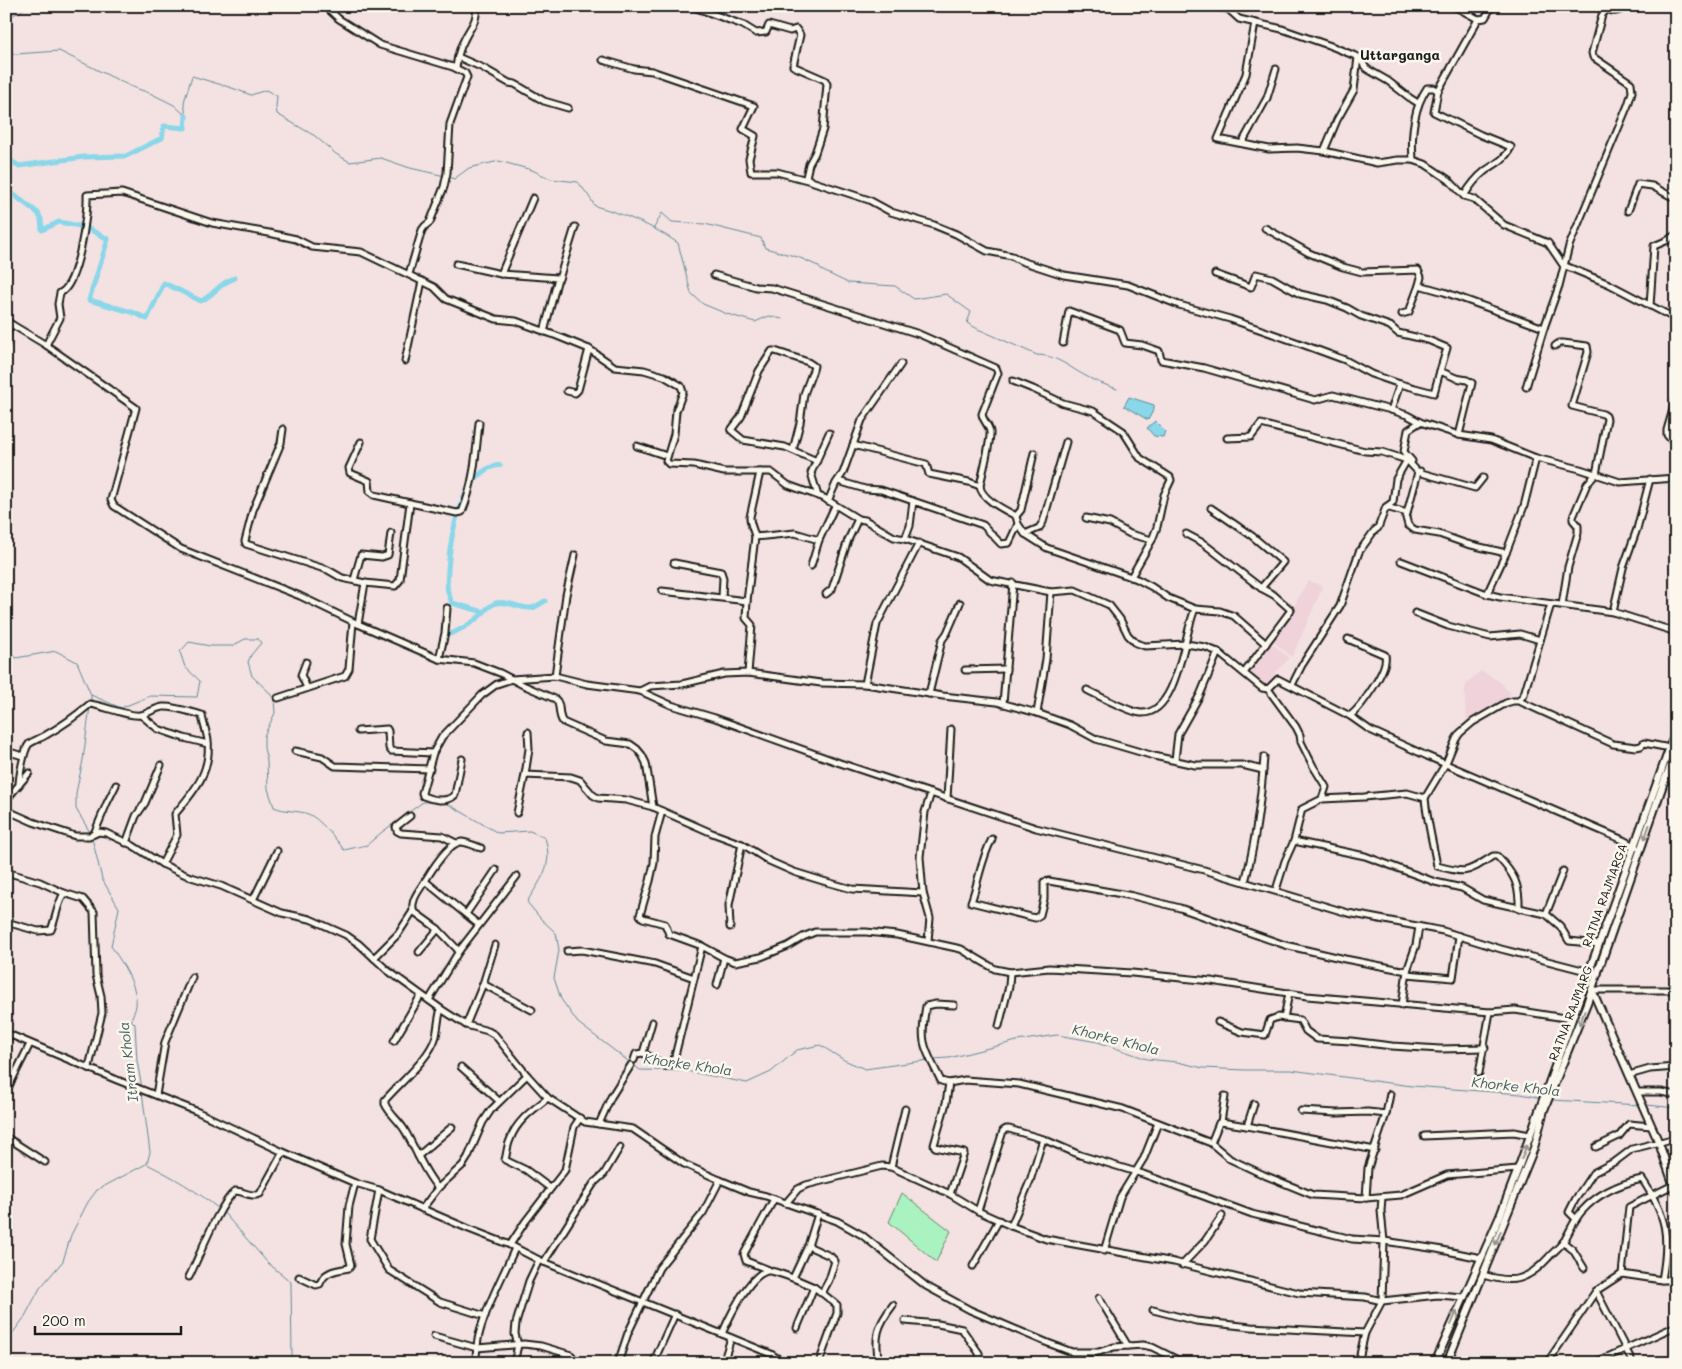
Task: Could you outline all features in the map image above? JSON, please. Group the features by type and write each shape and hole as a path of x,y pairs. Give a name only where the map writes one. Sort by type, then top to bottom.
{"main road":[{"name":"RATNA RAJMARGA","path":"1548,1096 1571,1019 1637,848 1676,730"},
{"path":"1668,752 1675,755"},
{"name":"RATNA RAJMARG","path":"1435,1363 1587,1004 1637,848 1675,755"},
{"path":"1592,990 1652,1126 1675,1187"},
{"path":"1579,1002 1587,1004"},
{"name":"RATNA RAJMARG","path":"1447,1363 1534,1148 1541,1111"}],"street":[{"path":"326,6 339,19 380,45 456,68 465,73 467,77 450,124 446,180 430,222 422,230 409,274"},
{"path":"456,68 464,39 476,21 477,6"},
{"path":"692,6 743,24 756,33 766,32 769,25 790,31 796,29 800,35 793,66 825,80 828,84 823,129 809,164 806,177 810,181"},
{"path":"1211,6 1228,9 1239,19 1282,29 1358,57 1367,69 1388,81 1418,103"},
{"path":"1454,6 1478,19 1486,18 1492,6"},
{"path":"1526,387 1559,286 1569,246 1632,92 1631,83 1593,57 1592,53 1604,7 1613,13 1619,12 1626,6"},
{"path":"1671,6 1676,16"},
{"path":"1464,196 1475,180 1504,159 1511,147 1434,112 1438,92 1478,19"},
{"path":"1255,24 1246,74 1218,139 1268,149 1297,148 1324,151 1378,162 1413,160 1426,164 1449,180 1464,196 1474,199 1504,225 1548,243 1563,264 1609,284 1676,319"},
{"path":"458,57 483,68 509,83 515,84 544,101 568,108"},
{"path":"1324,151 1336,120 1354,90 1358,57"},
{"path":"603,60 634,69 652,71 754,106 743,129 755,136 749,159 751,172 777,172 869,200 892,212 956,234 987,251 1012,256 1064,275 1128,285 1179,305 1230,319 1288,339 1345,360 1370,374 1400,384 1434,392 1447,348 1428,340 1398,333 1390,326 1361,316 1327,300 1300,294 1272,278 1256,274 1251,288 1216,274"},
{"path":"1242,143 1267,98 1276,69"},
{"path":"1413,160 1412,136 1418,103 1427,88 1434,88 1438,92"},
{"path":"1628,211 1638,184 1652,186 1676,199"},
{"path":"46,345 60,318 58,304 60,293 66,291 71,282 85,227 88,195 122,193 212,223 269,232 296,239 312,247 361,252 434,287 446,300 496,319 516,321 589,349 615,367 644,370 664,376 681,386 683,392 676,411 674,434 666,461 669,464 694,465 724,472 771,472 788,485 818,496 894,537 905,538 958,557 990,580 1051,592 1075,590 1109,605 1120,619 1128,635 1136,643 1145,646 1186,644 1205,647 1218,652 1262,688 1268,689 1296,727 1301,742 1326,787 1322,798"},
{"path":"501,274 533,198"},
{"path":"544,332 574,228"},
{"path":"1265,228 1309,253 1343,267 1362,272 1418,270 1421,277 1410,312 1402,314"},
{"path":"1650,306 1654,246 1676,234"},
{"path":"456,264 501,274 557,277 559,279"},
{"path":"714,275 756,287 772,288 919,334 996,368 998,373 982,414 988,424 990,433 980,486 983,494 998,506 1016,516 1018,524 1025,534 1048,548 1131,578 1152,587 1168,598 1195,609 1220,611 1234,616 1266,644"},
{"path":"405,361 422,281"},
{"path":"1419,285 1444,292 1544,328"},
{"path":"1063,343 1070,311 1120,330 1125,343 1142,345 1159,351 1161,360 1204,368 1315,400 1333,395 1391,410 1459,435 1491,440 1536,458 1620,482 1676,478"},
{"path":"6,345 9,322 46,345 136,408 111,500 114,506 181,549 300,596 355,623 439,659 474,663 512,678 558,700 561,719 564,722 606,741 630,744 637,749 646,763 653,807"},
{"path":"1555,346 1563,343 1587,346 1588,352 1572,406 1606,416 1607,419 1596,474 1587,484 1573,517 1578,526 1578,533 1568,567 1562,605"},
{"path":"567,390 575,393 578,390 589,349"},
{"path":"792,450 800,422 804,394 814,366 808,362 772,351 759,372 741,417 732,430 743,440 757,444 775,444 817,462"},
{"path":"828,501 843,473 862,420 901,364"},
{"path":"1440,371 1472,383 1459,435"},
{"path":"1013,381 1034,389 1063,404 1092,410 1123,431 1140,458 1170,477 1171,480 1164,496 1152,540 1131,578"},
{"path":"1391,410 1400,384"},
{"path":"1676,399 1667,430 1668,435 1676,446"},
{"path":"1420,422 1408,430 1404,452 1407,460 1418,472 1475,488 1483,478"},
{"path":"361,442 349,468 350,472 369,481 370,492 374,495 457,513 462,512 468,499 475,464 479,423"},
{"path":"1227,438 1251,437 1261,424 1364,451 1382,452 1407,460"},
{"path":"283,429 281,443 252,510 245,541 246,544 328,570 342,578 365,583 395,586 398,584 410,503"},
{"path":"818,496 812,473 828,433"},
{"path":"1025,534 1039,528 1043,522 1066,442"},
{"path":"853,445 926,464 929,474 980,486"},
{"path":"636,446 667,456"},
{"path":"1404,452 1422,470 1418,472 1407,513 1408,525 1415,530 1439,534 1467,544 1506,553"},
{"path":"1016,516 1021,510 1034,454"},
{"path":"1488,594 1524,506 1536,458"},
{"path":"1292,685 1302,665 1340,606 1359,552 1378,528 1386,507 1392,502 1396,479 1407,460"},
{"path":"748,673 752,625 746,618 755,537 750,517 760,472"},
{"path":"1613,612 1623,568 1637,529 1650,479"},
{"path":"838,481 864,489 882,490 983,525 1001,544 1009,543 1018,524"},
{"path":"905,538 910,526 914,501"},
{"path":"811,566 819,540 835,506"},
{"path":"1386,507 1407,513"},
{"path":"1211,508 1252,536 1283,562 1261,588"},
{"path":"1086,518 1110,523 1130,534 1152,540"},
{"path":"826,594 832,589 848,540 858,519"},
{"path":"354,580 361,555 382,557 388,555 391,533"},
{"path":"755,537 795,534 819,540"},
{"path":"1186,534 1203,543 1261,588 1274,594 1291,610 1244,673"},
{"path":"865,684 876,624 919,543"},
{"path":"555,676 566,595 574,555"},
{"path":"1401,561 1488,594 1613,612 1676,632"},
{"path":"674,563 721,572 723,578 722,597"},
{"path":"278,698 345,676 348,672 355,623 365,583"},
{"path":"1003,704 1013,583"},
{"path":"662,590 747,601"},
{"path":"1037,713 1046,659 1051,592"},
{"path":"929,694 942,640 960,603"},
{"path":"1519,701 1524,694 1552,604"},
{"path":"439,659 445,633 447,608"},
{"path":"1087,690 1109,701 1141,712 1156,708 1164,702 1181,662 1195,609"},
{"path":"1415,613 1448,626 1490,638 1520,634 1540,640"},
{"path":"1348,639 1384,655 1386,658 1375,684 1356,711 1350,716"},
{"path":"1175,760 1178,734 1200,695 1218,652"},
{"path":"306,662 301,675 307,688"},
{"path":"965,670 1006,669"},
{"path":"640,691 650,686 682,684 724,674 748,673 821,683 865,684 1003,704 1037,713 1070,725 1096,739 1154,756 1195,765 1242,764 1263,770"},
{"path":"462,759 455,796 447,801 422,796 433,753 442,736 482,694 497,684 512,678 555,676 587,684 640,691 672,705 1036,828 1276,890 1348,912 1459,936 1540,960 1598,974"},
{"path":"1268,689 1278,679 1292,685 1350,716 1370,730 1623,840 1637,848"},
{"path":"1519,909 1517,881 1511,870 1497,856 1493,856 1471,870 1462,872 1437,866 1427,815 1426,798 1460,733 1473,722 1513,700 1519,701 1613,744 1636,747 1644,743 1668,752"},
{"path":"19,785 18,777 28,745 71,720 90,704 105,706 119,712 141,715 158,729 208,744"},
{"path":"141,715 150,710 166,707 202,714 208,744 205,773 175,814 177,835 162,864"},
{"path":"358,731 387,729 391,751 433,753"},
{"path":"947,798 952,729"},
{"path":"517,813 529,749 528,732"},
{"path":"6,751 23,756"},
{"path":"295,751 322,756 335,766 430,769"},
{"path":"1245,882 1261,803 1264,757"},
{"path":"126,843 136,816 145,802 161,765"},
{"path":"6,800 29,773"},
{"path":"525,775 571,777 580,780 593,796 626,800 653,807 742,844 769,861 794,872 823,881 852,889 923,893"},
{"path":"1664,779 1676,781"},
{"path":"92,835 116,785"},
{"path":"928,941 930,918 923,893 920,857 925,812 931,793"},
{"path":"1276,890 1285,860 1294,840 1302,809 1322,798 1406,793 1426,798"},
{"path":"6,810 33,822 75,836 92,835 102,832 188,876 220,886 282,912 310,919 346,935 441,1009 466,1025 488,1031 495,1036 548,1098 585,1122 633,1129 684,1164 749,1192 837,1221 862,1235 926,1286 970,1310 1048,1344 1072,1352 1099,1352 1114,1347 1143,1345 1152,1347 1184,1363"},
{"path":"662,812 654,837 654,863 640,915 643,918 665,924 669,934 702,946 735,962 761,957 815,932 866,932 898,935 961,949 995,969 1010,972 1048,968 1132,973 1402,1005 1490,1012 1515,1010 1571,1019"},
{"path":"410,816 396,826 397,831 401,833 442,836 456,843"},
{"path":"992,839 984,852 978,884 971,902 1035,918 1040,915 1044,899 1044,882 1049,881 1134,896 1180,908 1285,945 1407,973 1453,978 1459,936"},
{"path":"1294,840 1365,856 1435,882 1462,888 1483,900 1546,914 1560,926 1569,941 1599,944"},
{"path":"374,958 398,934 413,911 412,904 414,898 443,856 456,843 462,842 481,848"},
{"path":"730,927 729,906 742,844"},
{"path":"253,900 276,851"},
{"path":"466,914 496,870"},
{"path":"1546,914 1563,871"},
{"path":"6,872 40,882 83,899 94,912 96,975 101,996 102,1013 89,1067"},
{"path":"429,1000 459,951 517,876"},
{"path":"425,881 479,925"},
{"path":"6,922 38,931 50,930 56,917 58,904 64,893"},
{"path":"413,911 438,929 459,951"},
{"path":"1402,1005 1407,973 1416,945 1419,927"},
{"path":"419,952 438,929"},
{"path":"466,1025 483,984 495,945"},
{"path":"599,1124 611,1097 636,1054 643,1053 666,1066 672,1064 702,946"},
{"path":"567,951 582,950 655,964 694,978"},
{"path":"717,985 724,958"},
{"path":"999,1026 1009,986 1010,972"},
{"path":"156,1095 165,1042 192,977"},
{"path":"483,984 532,1010"},
{"path":"1592,990 1676,990"},
{"path":"1284,1018 1289,993"},
{"path":"394,1041 421,995"},
{"path":"954,1005 936,1004 926,1006 923,1024 925,1051 941,1081 949,1083 965,1080 1019,1084 1112,1106 1211,1143 1230,1159 1313,1195 1366,1198 1400,1195 1447,1175 1518,1169"},
{"path":"438,1188 397,1118 387,1108 385,1100 427,1053 435,1037 441,1009"},
{"path":"1479,1073 1490,1012"},
{"path":"1218,1022 1242,1032 1265,1034 1270,1020 1278,1017 1300,1020 1306,1031 1317,1039 1351,1040 1392,1046 1440,1049 1484,1048"},
{"path":"643,1053 652,1022"},
{"path":"6,1033 146,1092 196,1110 355,1183 379,1190 542,1261 770,1354 785,1363"},
{"path":"6,1092 30,1044"},
{"path":"461,1067 500,1101"},
{"path":"1628,1075 1650,1069 1676,1067"},
{"path":"422,1209 438,1188 463,1165 483,1122 491,1110 527,1075"},
{"path":"949,1083 946,1103 934,1145 935,1147 964,1153 950,1194"},
{"path":"1637,1092 1661,1092 1676,1095"},
{"path":"1366,1198 1368,1168 1386,1114 1390,1094"},
{"path":"1211,1143 1221,1122 1224,1096"},
{"path":"548,1098 532,1110 518,1125 510,1140 505,1160 519,1166 550,1188"},
{"path":"1248,1126 1254,1104"},
{"path":"891,1167 905,1109"},
{"path":"1300,1111 1386,1114"},
{"path":"476,1363 479,1332 513,1247 525,1222 565,1170 574,1127 580,1118"},
{"path":"1221,1122 1374,1150"},
{"path":"1104,1251 1120,1197 1144,1158 1158,1123"},
{"path":"1596,1148 1619,1136 1629,1124 1652,1126"},
{"path":"418,1156 452,1127"},
{"path":"978,1210 1003,1131 1009,1129 1043,1139 1080,1155 1142,1174 1252,1214 1352,1239 1437,1248 1481,1258"},
{"path":"1424,1136 1514,1132 1530,1135"},
{"path":"6,1137 44,1162"},
{"path":"1576,1219 1569,1212 1593,1173 1616,1161 1632,1149 1659,1144 1676,1138"},
{"path":"1011,1226 1030,1182 1043,1139"},
{"path":"514,1363 518,1345 515,1334 516,1322 529,1281 594,1183 604,1174 620,1147"},
{"path":"189,1277 221,1210 235,1191 253,1196 260,1194 284,1152"},
{"path":"786,1203 798,1189 806,1186 882,1166 891,1167 950,1194 998,1220 1046,1240 1182,1265 1300,1293 1365,1297 1382,1301 1438,1295 1463,1297"},
{"path":"1483,1275 1503,1280 1516,1279 1536,1271 1563,1242 1582,1211 1600,1195 1622,1184 1642,1179 1661,1210 1665,1227 1667,1254 1662,1280"},
{"path":"618,1363 628,1333 659,1268 702,1213 720,1180"},
{"path":"299,1278 316,1285 320,1284 322,1278 328,1273 349,1268 351,1265 346,1244 349,1206 355,1183"},
{"path":"1622,1274 1629,1208 1653,1195 1675,1187"},
{"path":"379,1190 370,1239 389,1270 440,1302 485,1316"},
{"path":"1358,1363 1365,1333 1382,1301 1384,1241 1381,1211 1382,1197"},
{"path":"774,1199 744,1254 746,1261 814,1287 837,1305 838,1308 818,1363"},
{"path":"793,1278 808,1246 818,1214"},
{"path":"1182,1265 1205,1241 1222,1216"},
{"path":"974,1266 998,1220"},
{"path":"1563,1242 1573,1250 1584,1268"},
{"path":"808,1246 830,1256 835,1261 829,1280 822,1293"},
{"path":"722,1334 734,1307 756,1278 769,1271"},
{"path":"1546,1363 1596,1291 1622,1274 1662,1280 1676,1280"},
{"path":"797,1328 814,1287"},
{"path":"1596,1291 1632,1363"},
{"path":"1099,1298 1128,1346"},
{"path":"879,1363 879,1325 893,1305"},
{"path":"1153,1310 1196,1321 1251,1328 1365,1333"},
{"path":"653,1363 674,1314"},
{"path":"905,1321 938,1324 962,1329 981,1356 980,1363"},
{"path":"1594,1363 1676,1326"},
{"path":"434,1336 477,1348 524,1344 541,1346 571,1355 578,1363"},
{"path":"723,1363 731,1338"}],"shaded area":[{"path":"1308,581 1323,586 1292,657 1274,642"},
{"path":"1270,642 1289,658 1264,686 1248,670"},
{"path":"1481,671 1499,681 1510,693 1509,697 1467,722 1465,689 1468,682"}],"green space":[{"path":"902,1193 951,1231 936,1262 889,1222"}],"water":[{"path":"1129,397 1154,405 1148,420 1124,406"},
{"path":"1155,421 1165,431 1163,437 1154,436 1147,428"}],"waterway":[{"path":"6,18 20,12 26,6"},
{"path":"6,51 16,54 59,51 130,86 174,105 186,116 184,102 192,76 251,95 266,90 277,96 277,114 315,136 336,154 350,162 381,158 410,168 445,176"},
{"path":"6,158 19,166 84,157 126,156 162,138 164,126 185,128 186,116"},
{"path":"449,177 454,179 469,168 499,161 532,170 551,179 578,182 595,206 638,221 678,243 691,293 703,304 727,314 755,322 769,316 782,319"},
{"path":"6,189 38,213 41,219 42,230 59,222 85,227 108,239 89,300 135,313 147,319 164,283 201,301 235,278"},
{"path":"654,228 662,213 672,222 705,224 761,238 765,248 798,257 848,283 895,286 914,299 946,294 971,312 967,323 1037,355 1056,359 1092,379 1117,389"},
{"path":"484,612 452,603 447,587 449,556 455,524 467,491 487,469 500,465"},
{"path":"444,639 445,636 473,622 496,603 500,602 531,608 545,601"},
{"name":"Khorke Khola","path":"91,695 121,708 150,696 197,697 200,681 185,667 180,652 189,642 210,646 232,646 245,639 258,639 261,643 248,662 252,676 269,692 274,700 275,713 264,736 268,789 274,807 312,816 328,830 344,850 367,845 423,802 433,802"},
{"name":"Itram Khola","path":"6,648 16,658 56,651 77,662 91,695 91,702"},
{"name":"Itram Khola","path":"90,706 83,760 76,793 76,809 91,834"},
{"name":"Khorke Khola","path":"439,802 448,804 498,833 530,831 545,838 548,857 547,865 527,902 556,933 559,950 554,978 561,999 578,1023 640,1070 686,1071 747,1083 771,1072 797,1050 820,1045 844,1060 865,1069 929,1060"},
{"name":"Itram Khola","path":"92,838 102,879 119,908 111,946 132,982 136,998 136,1007 131,1020 135,1024 137,1061 142,1088"},
{"name":"Khorke Khola","path":"933,1059 949,1058 1017,1041 1057,1035 1098,1042 1147,1059 1177,1062 1203,1068 1291,1070 1412,1086 1521,1094 1541,1098"},
{"name":"Itram Khola","path":"142,1092 150,1152 147,1164 202,1196 219,1209"},
{"name":"Khorke Khola","path":"1552,1100 1640,1105"},
{"name":"Khorke Khola","path":"1647,1105 1676,1108"},
{"path":"6,1342 24,1318 40,1288 63,1261 71,1235 88,1202 97,1190 146,1164"},
{"name":"Itram Khola","path":"223,1212 268,1263 291,1282 292,1357 302,1363"}],"district":[{"name":"Uttarganga","path":"1400,54"}]}
